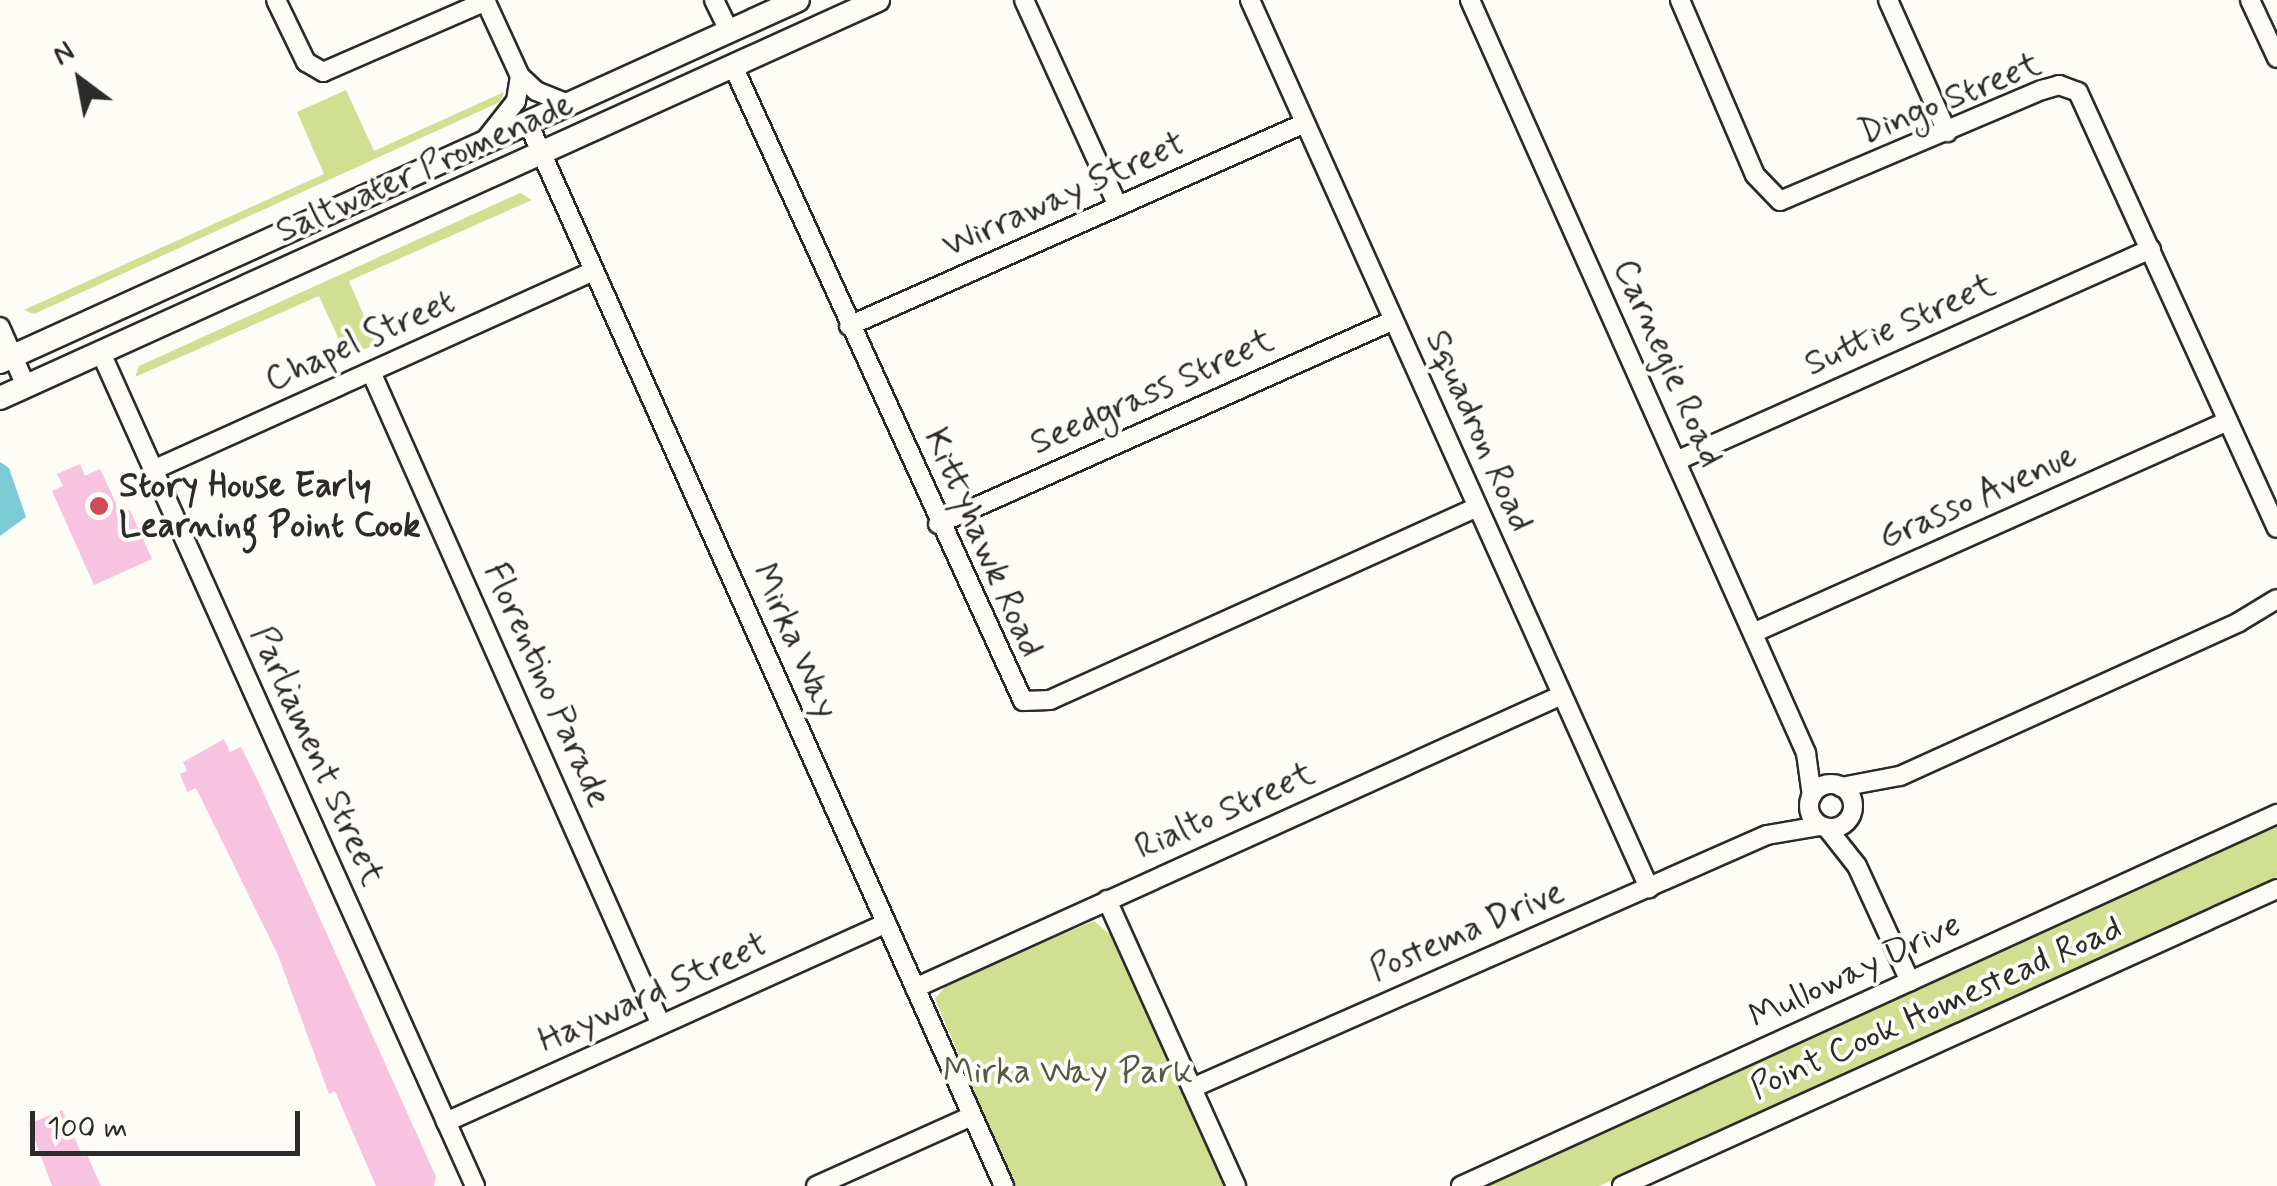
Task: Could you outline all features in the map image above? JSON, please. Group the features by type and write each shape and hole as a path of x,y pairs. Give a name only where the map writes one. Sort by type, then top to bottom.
{"street":[{"path":"276,0 314,69 341,68 486,1 520,76 545,97 570,104"},
{"path":"714,0 729,31"},
{"name":"Saltwater Promenade","path":"6,359 798,0"},
{"name":"Saltwater Promenade","path":"0,398 878,0"},
{"path":"1024,0 1118,206"},
{"name":"Squadron Road","path":"1250,0 1648,888"},
{"name":"Carnegie Road","path":"1470,0 1806,752 1811,799 1824,827"},
{"name":"Dingo Street","path":"1680,0 1755,175 1773,199 1805,196 2052,86 2072,88 2151,248 2277,528"},
{"path":"1888,0 1947,132"},
{"path":"2250,0 2277,58"},
{"name":"Kittyhawk Road","path":"733,66 1011,686 1033,704 1477,507"},
{"path":"480,144 512,110 520,76"},
{"name":"Mirka Way","path":"528,123 1004,1186"},
{"name":"Wirraway Street","path":"849,326 1305,123"},
{"name":"Suttie Street","path":"1676,461 2151,248"},
{"name":"Chapel Street","path":"153,470 594,272"},
{"name":"Seedgrass Street","path":"938,524 1393,320"},
{"path":"0,327 6,359 26,386"},
{"name":"Parliament Street","path":"102,353 474,1186"},
{"name":"Florentino Parade","path":"371,372 661,1025"},
{"name":"Grasso Avenue","path":"1754,633 2228,421"},
{"path":"1857,866 1851,814 1900,776 2277,599"},
{"name":"Rialto Street","path":"915,988 1562,695"},
{"name":"Carnegie Road","path":"1806,752 1838,786 1851,814"},
{"path":"1838,786 1900,776"},
{"name":"Postema Drive","path":"1192,1088 1767,835 1811,799 1838,786"},
{"name":"Postema Drive","path":"1767,835 1824,827 1851,814"},
{"name":"Mulloway Drive","path":"1460,1186 2277,814"},
{"path":"1824,827 1857,866 1910,982"},
{"name":"Point Cook Homestead Road","path":"1622,1186 2277,888"},
{"path":"1108,900 1236,1186"},
{"name":"Hayward Street","path":"446,1122 886,924"},
{"path":"816,1186 972,1116"}],"green space":[{"path":"346,90 374,151 504,92 500,102 34,314 24,310 324,174 297,112"},
{"path":"520,193 532,200 349,281 376,344 347,357 319,296 135,377 139,366"},
{"path":"2277,824 2277,877 1599,1186 1479,1186"},
{"name":"Mirka Way Park","path":"1094,921 1113,937 1225,1186 1014,1186 935,999 949,982"}],"water":[{"path":"0,462 9,468 26,517 0,536"}],"building":[{"path":"80,464 85,476 100,469 121,514 130,510 152,559 94,585 52,491 63,486 57,474"},
{"path":"224,739 230,752 241,747 259,783 436,1177 434,1186 376,1186 335,1091 329,1094 278,955 196,788 187,792 180,774 187,771 183,762"},
{"path":"62,1110 101,1186 52,1186 29,1124"}],"place":[{"name":"Story House Early Learning Point Cook","path":"99,506"}]}
